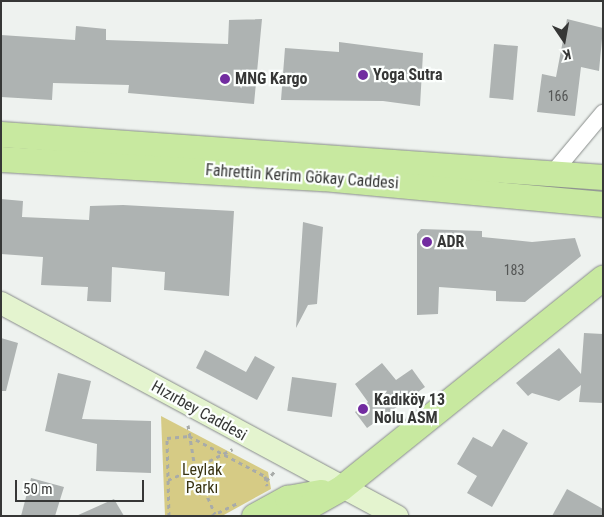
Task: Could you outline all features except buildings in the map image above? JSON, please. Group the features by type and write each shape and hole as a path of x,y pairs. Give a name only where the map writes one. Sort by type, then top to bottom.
{"main road":[{"name":"Fahrettin Kerim Gökay Caddesi","path":"1,134 603,177"},
{"name":"Fahrettin Kerim Gökay Caddesi","path":"1,159 332,178 603,204"},
{"path":"292,516 341,488 603,277"},
{"path":"254,516 287,498 341,488"}],"street":[{"path":"552,174 603,113"},
{"name":"Hızırbey Caddesi","path":"1,303 341,488 397,516"}],"path":[{"path":"190,436 194,468 215,514"},
{"path":"169,516 167,438 190,436 265,476"},
{"path":"168,480 232,450"}],"green space":[{"name":"Leylak Parkı","path":"161,416 268,472 271,489 222,516 165,516"}],"place":[{"name":"Yoga Sutra","path":"363,75"},
{"name":"MNG Kargo","path":"225,79"},
{"name":"ADR","path":"427,242"},
{"name":"Kadıköy 13 Nolu ASM","path":"363,409"}]}
